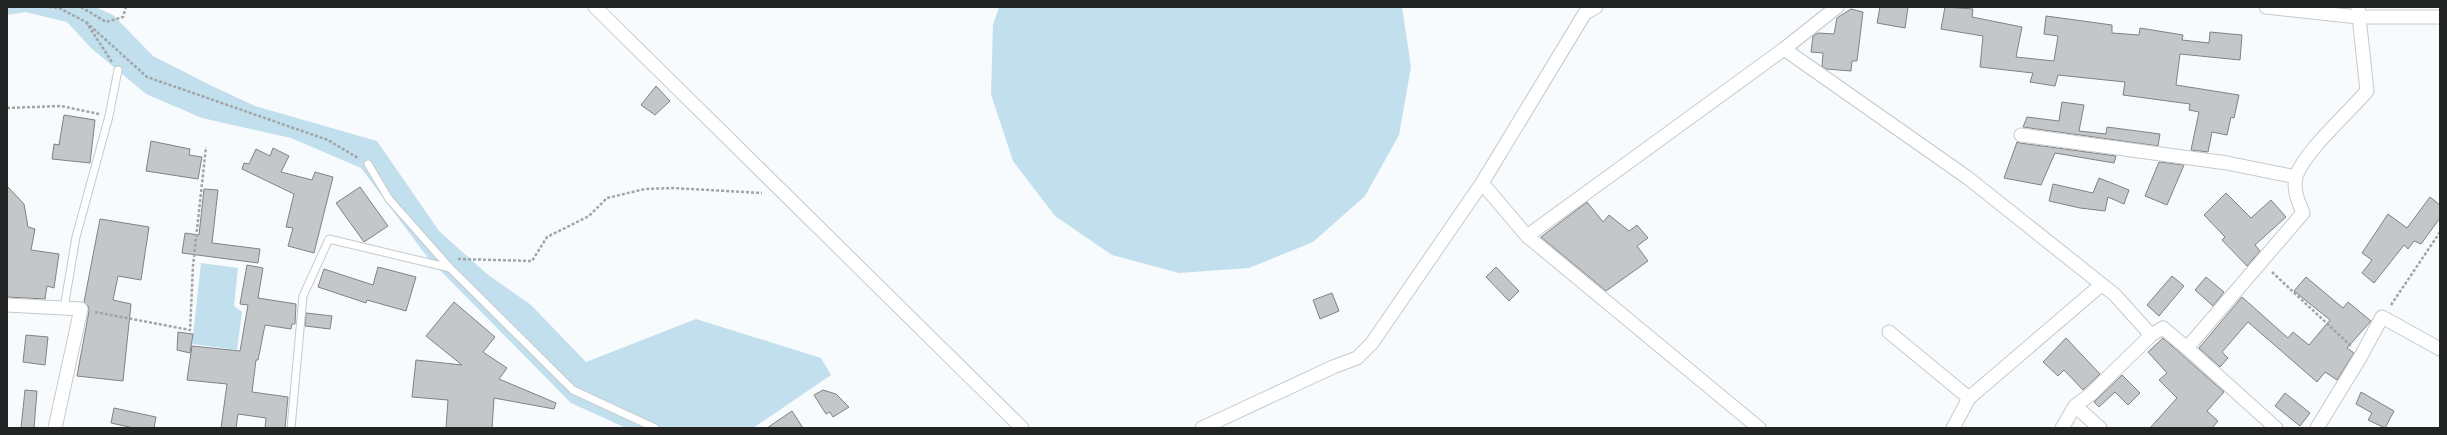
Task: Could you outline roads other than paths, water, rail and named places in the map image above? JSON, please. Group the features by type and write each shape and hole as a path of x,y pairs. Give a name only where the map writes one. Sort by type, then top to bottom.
{"street":[{"path":"595,7 1022,428"},
{"path":"1527,236 1784,50 1837,7"},
{"path":"2266,7 2440,17"},
{"path":"1202,428 1333,367 1357,358 1372,343 1482,183 1585,9"},
{"path":"2187,348 2303,213 2295,196 2296,177 2314,148 2367,91 2358,12"},
{"path":"1784,50 1968,178 2115,294 2151,335"},
{"path":"2021,135 2227,163 2296,177"},
{"path":"1482,183 1527,236 1759,428"},
{"path":"1953,428 1969,398 2102,285"},
{"path":"7,305 81,309 55,428"},
{"path":"2317,428 2362,356 2382,317 2440,350"},
{"path":"2062,428 2076,406 2091,394 2151,335 2163,328 2276,428"},
{"path":"1889,332 1969,398"},
{"path":"2076,406 2100,428"}],"lane":[{"path":"64,308 76,237 109,116 118,70"},
{"path":"368,164 389,199 450,268 573,390 655,428"},
{"path":"291,428 303,296 329,239 450,268"}]}
